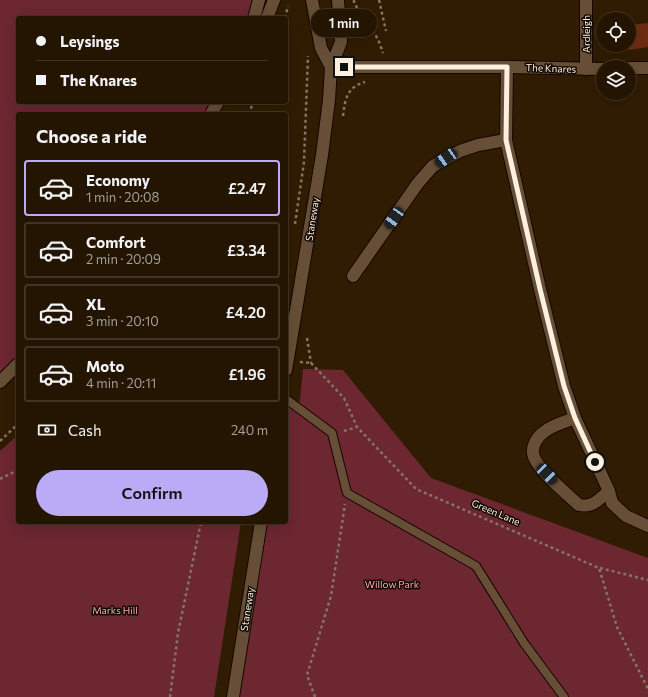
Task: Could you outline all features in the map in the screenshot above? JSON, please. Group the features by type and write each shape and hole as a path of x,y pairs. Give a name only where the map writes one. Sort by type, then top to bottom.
{"street":[{"path":"255,16 259,0"},
{"path":"268,16 274,0"},
{"path":"312,0 321,48 331,67"},
{"name":"Staneway","path":"288,358 322,155 329,100 331,67 341,42 338,0"},
{"name":"Ardleigh","path":"586,0 586,69"},
{"name":"The Knares","path":"331,67 507,67 596,69"},
{"path":"507,67 506,140 564,386 575,418 609,491 612,503 626,516 648,526"},
{"path":"636,68 648,68"},
{"path":"353,276 418,183 433,166 460,151 478,145 506,140"},
{"path":"0,382 16,366"},
{"path":"575,418 543,432 536,441 532,452 535,460 540,468 579,505 587,507 609,491"},
{"name":"Staneway","path":"233,697 261,524"}],"lane":[{"path":"288,401 332,434 347,494 476,566 524,643 564,697"}],"path":[{"path":"354,0 354,3 378,39 384,55 384,67"},
{"path":"379,0 386,31"},
{"path":"286,16 289,3"},
{"path":"294,227 304,162 309,60 308,52"},
{"path":"342,120 346,97 356,85 368,81"},
{"name":"Green Lane","path":"307,332 306,339 312,363 344,398 357,427 416,489 599,568 648,580"},
{"path":"0,442 16,426"},
{"path":"0,480 16,471"},
{"path":"315,697 307,675 331,596 347,494"},
{"path":"170,697 178,633 201,524"},
{"path":"599,568 617,627 648,689"}],"green space":[{"path":"0,0 255,0 250,16 16,16 16,104 217,104 212,112 16,112 16,366 0,382"},
{"name":"Willow Park","path":"303,369 343,370 431,478 648,558 648,697 233,697 261,524 288,524 288,400 299,408"},
{"name":"Marks Hill","path":"16,437 16,524 241,524 214,697 0,697 0,451"}],"building":[{"path":"648,23 648,47 636,49 636,24"}],"route":[{"path":"344,67 507,67 506,140 564,386 575,418 595,462"}]}
